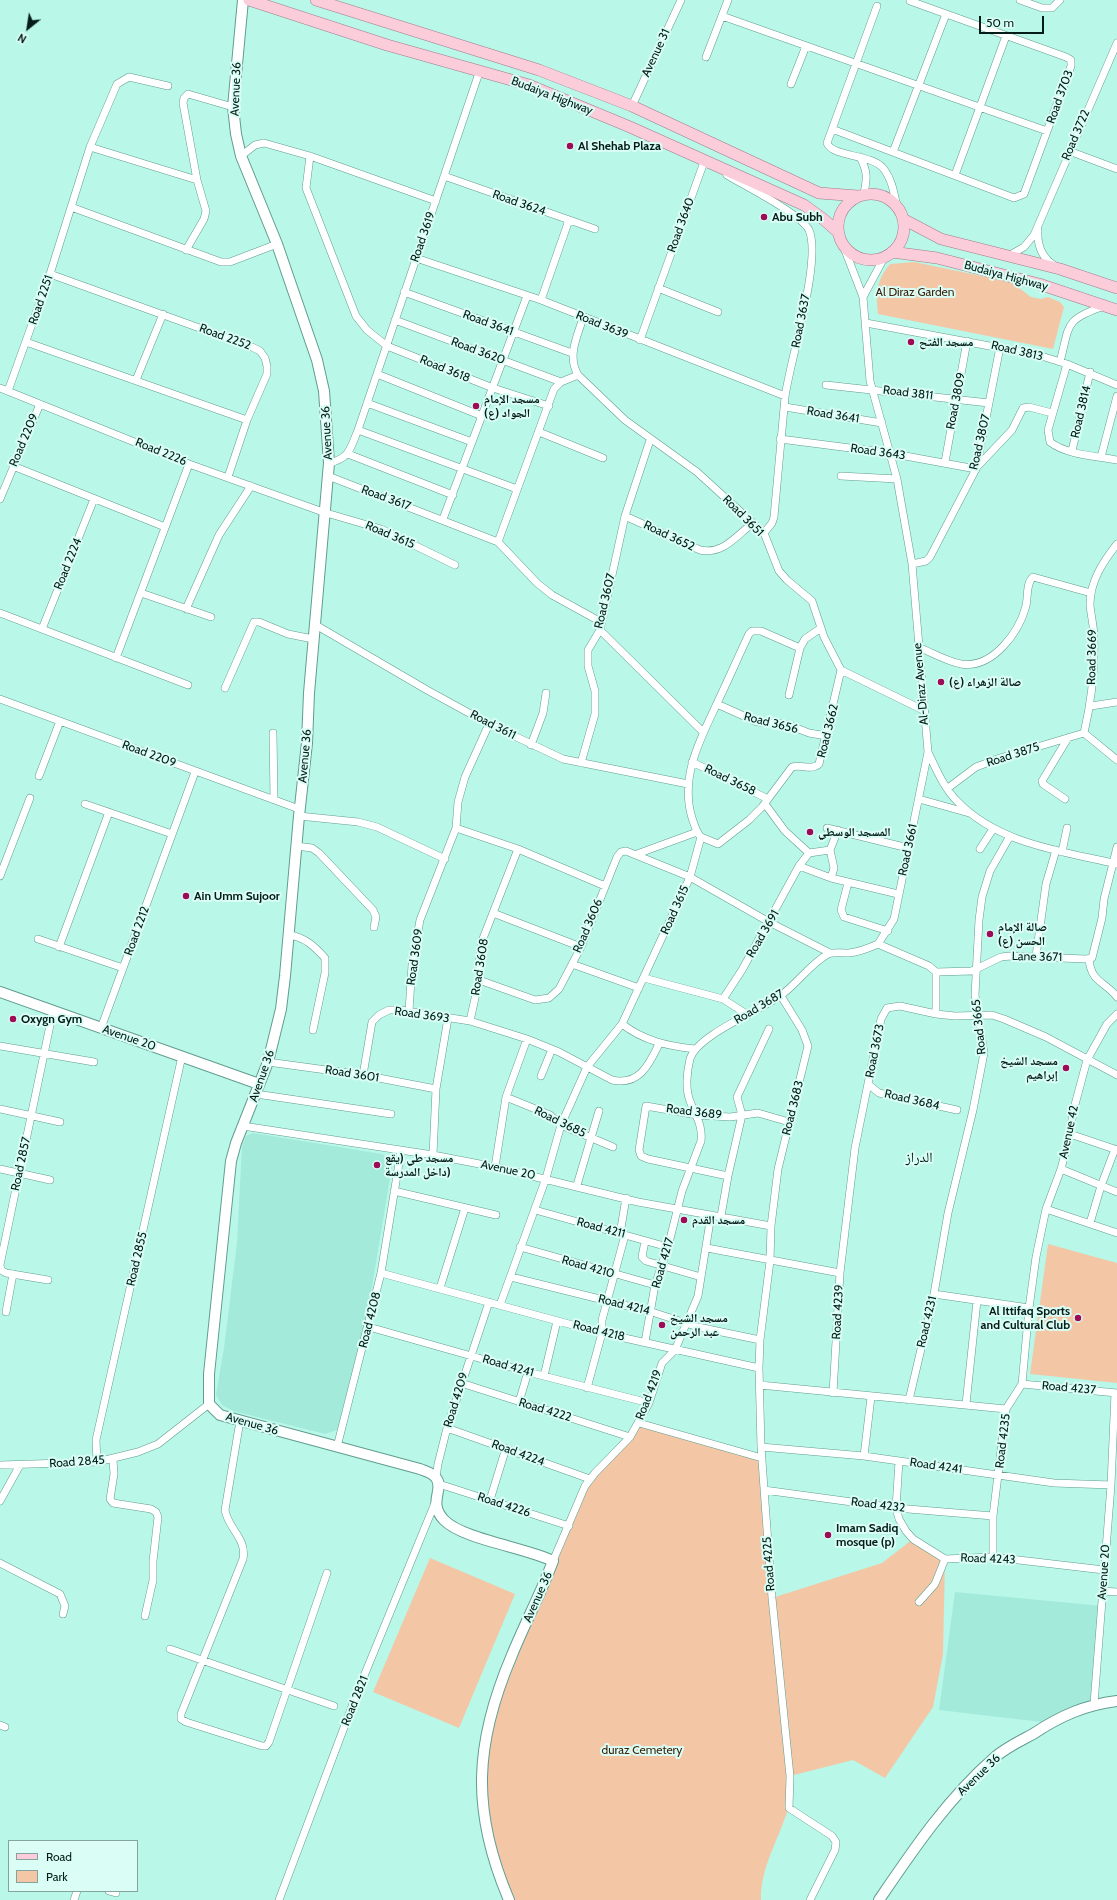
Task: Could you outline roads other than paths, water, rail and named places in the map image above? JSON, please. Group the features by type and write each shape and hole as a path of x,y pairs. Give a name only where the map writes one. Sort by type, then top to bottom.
{"main road":[{"name":"Budaiya Highway","path":"249,0 387,45 529,85 630,127 704,162 804,205 838,232"},
{"name":"Budaiya Highway","path":"316,0 540,70 632,106 819,192 861,195"},
{"path":"861,195 882,196 897,207 903,219 902,237 889,254 865,259 853,254 843,245 838,232 840,214 848,203 861,195"},
{"name":"Budaiya Highway","path":"903,219 941,239 1060,269 1117,288"},
{"name":"Budaiya Highway","path":"889,254 944,260 1038,284 1117,310"}],"street":[{"name":"Avenue 36","path":"243,0 233,108 236,134 241,156 277,244 319,366 324,391 329,463 323,512 314,624 307,743 299,812 289,935 281,1009 268,1062 236,1143 231,1161 209,1374 209,1404 220,1415 337,1448 420,1469 438,1480"},
{"name":"Avenue 31","path":"632,106 681,0"},
{"path":"706,57 728,0"},
{"path":"1020,0 1042,8 1052,8 1059,3 1060,0"},
{"name":"Road 3703","path":"832,129 1014,198 1021,197 1025,191 1071,66 1071,60 910,1"},
{"path":"877,6 828,140 830,148 860,156 875,162 883,168 891,181 897,207"},
{"path":"893,152 946,14"},
{"name":"Road 3703","path":"722,16 1047,131"},
{"path":"955,175 1006,36"},
{"name":"Road 3722","path":"1010,256 1026,245 1038,228 1069,151 1117,43"},
{"path":"791,84 806,46"},
{"name":"Road 3619","path":"348,454 367,404 480,70"},
{"name":"Road 2251","path":"8,391 50,274 90,147 116,84 129,77 168,86"},
{"path":"186,250 204,219 206,211 197,180 183,103 184,98 188,94 233,108"},
{"path":"241,156 255,145 264,143 310,156 436,201"},
{"path":"90,147 197,180"},
{"path":"1069,151 1117,169"},
{"name":"Road 3618","path":"310,156 306,188 356,316 367,330 386,346 493,388 549,406"},
{"path":"860,156 866,168 861,195"},
{"name":"Road 3637","path":"704,162 793,213 804,222 809,230 812,242 811,271 785,396 774,517 772,523 764,533"},
{"name":"Road 3640","path":"640,340 704,162"},
{"name":"Road 3624","path":"444,176 595,229"},
{"path":"71,207 213,260 230,262 277,244"},
{"path":"541,300 569,220"},
{"name":"Road 3722","path":"1038,228 1038,244 1041,252 1052,265 1060,269"},
{"name":"Al-Diraz Avenue","path":"843,245 863,297 869,356 873,364 875,381 874,389 889,453 897,479 912,564 923,710 928,752 957,801 971,814 993,829 1010,836 1059,851 1115,864"},
{"path":"863,297 889,254"},
{"name":"Road 3639","path":"416,258 541,300 583,318 785,396"},
{"name":"Road 2252","path":"50,274 252,347 263,354 267,362 267,374 247,420 228,477"},
{"path":"658,288 718,312"},
{"name":"Road 3641","path":"404,292 572,353"},
{"path":"444,519 527,296"},
{"path":"976,468 1012,430 1023,408 1029,407 1052,413 1063,363 1069,326 1077,317 1105,306"},
{"path":"136,380 163,314"},
{"name":"Road 3651","path":"583,318 572,353 574,369 578,375 608,405 650,440 697,472 764,533 779,571 812,601 821,628 841,670"},
{"name":"Road 3620","path":"395,320 562,382"},
{"name":"Road 3813","path":"866,323 1000,347 1063,363 1090,372 1117,384"},
{"name":"Road 3809","path":"945,462 967,341"},
{"path":"26,342 247,420"},
{"name":"Road 3807","path":"912,564 926,561 930,557 976,468 1000,347"},
{"name":"Road 3814","path":"1072,451 1090,372"},
{"path":"377,374 482,416"},
{"path":"578,375 562,382 554,389 498,542 537,583 552,595 601,622"},
{"path":"826,385 874,389"},
{"name":"Road 2226","path":"0,388 189,464 323,512"},
{"name":"Road 3811","path":"874,389 989,403"},
{"path":"1101,457 1117,396"},
{"name":"Road 2209","path":"0,499 40,404"},
{"path":"367,404 472,442"},
{"name":"Road 3641","path":"785,407 882,423"},
{"name":"Road 3814","path":"1052,413 1048,430 1050,442 1056,446 1072,451 1117,460"},
{"path":"358,430 517,489"},
{"path":"539,432 603,458"},
{"name":"Road 3643","path":"780,439 889,453 976,468"},
{"name":"Road 3607","path":"581,763 595,714 595,691 588,666 588,654 600,630 625,516 650,440"},
{"path":"329,463 339,461 348,454 453,494"},
{"path":"116,658 189,464"},
{"path":"13,466 165,527"},
{"name":"Road 3617","path":"328,476 444,519 498,542"},
{"path":"841,476 897,479"},
{"path":"186,609 219,535 251,486"},
{"name":"Road 2224","path":"42,629 94,499"},
{"name":"Road 3615","path":"323,512 380,529 455,565"},
{"name":"Road 3652","path":"625,516 706,552 722,548 752,523"},
{"name":"Road 3669","path":"1084,733 1091,706 1094,639 1090,604 1096,575 1106,558 1117,544"},
{"path":"918,647 962,664 972,664 997,652 1010,640 1019,626 1028,600 1029,582 1032,577 1035,576 1092,593"},
{"path":"141,593 211,617"},
{"path":"0,613 188,685"},
{"path":"225,688 254,622 259,622 297,637 313,639"},
{"name":"Road 3611","path":"314,624 488,724 563,759 688,784"},
{"path":"789,695 800,648 805,639 821,628"},
{"path":"600,630 703,732"},
{"path":"637,854 699,835 690,811 688,784 692,762 703,732 747,638 752,631 761,631 800,648"},
{"path":"841,670 923,710"},
{"name":"Road 3662","path":"792,767 817,767 821,761 841,670"},
{"path":"531,744 543,713 546,693"},
{"name":"Road 2209","path":"0,699 195,772 274,799 299,812"},
{"path":"1091,706 1117,702"},
{"name":"Road 3656","path":"717,704 757,722 786,724 809,733 827,736"},
{"path":"39,776 60,721"},
{"name":"Road 3609","path":"409,1011 412,965 418,928 456,828 458,802 465,777 488,724"},
{"path":"272,733 274,799"},
{"path":"1084,733 1117,760"},
{"name":"Road 3875","path":"948,788 976,767 1084,733"},
{"path":"1065,799 1043,784 1042,781 1068,738"},
{"name":"Road 3661","path":"878,944 888,931 894,919 928,752"},
{"name":"Road 3658","path":"692,762 766,801"},
{"name":"Road 3658","path":"699,835 718,844 749,820 766,801 792,767"},
{"name":"Road 2212","path":"101,1028 195,772"},
{"path":"0,876 30,798"},
{"path":"919,799 971,814"},
{"path":"766,801 785,831 809,853 830,850"},
{"path":"85,804 172,834"},
{"path":"59,946 109,812"},
{"path":"299,812 377,826 445,859"},
{"path":"456,828 518,849 605,886"},
{"path":"827,828 908,848"},
{"path":"1036,956 1046,884 1067,828"},
{"path":"980,849 993,829"},
{"path":"832,878 834,868 830,850 838,830"},
{"name":"Road 3615","path":"546,1178 561,1124 587,1067 622,1024 690,877 699,835"},
{"name":"Road 3665","path":"943,1244 948,1213 973,1110 984,1053 975,995 979,920 984,888 993,863 1010,836"},
{"path":"296,846 312,848 319,853 373,910 376,917 374,927"},
{"path":"1117,847 1115,864 1104,899 1100,925 1091,958 1090,968 1094,977 1117,997"},
{"name":"Road 3608","path":"470,1021 479,980 481,948 518,849"},
{"name":"Road 3606","path":"479,980 530,999 544,1000 556,993 580,947 618,854 626,851 637,854 690,877 769,922 830,954"},
{"name":"Road 3691","path":"723,999 742,970 799,866 809,853"},
{"path":"799,866 848,883 898,894"},
{"path":"848,883 841,910 844,916 888,931"},
{"path":"493,913 580,947"},
{"path":"289,935 299,936 308,942 325,958 325,973 313,1030"},
{"path":"38,939 123,968"},
{"path":"830,954 850,953 878,944 929,966 936,972 936,1014"},
{"name":"Road 3687","path":"695,1049 714,1034 781,996 820,960 830,954"},
{"name":"Lane 3671","path":"936,972 964,972 976,969 1002,957 1021,955 1091,958"},
{"path":"572,964 639,988"},
{"path":"644,978 723,999 748,1015"},
{"name":"Avenue 20","path":"0,992 259,1084"},
{"name":"Road 3683","path":"771,1226 778,1169 808,1046 802,1030 781,996"},
{"name":"Road 3673","path":"846,1232 855,1148 869,1085 871,1064 881,1019 887,1008 900,1006 936,1014 955,1016 992,1015 1046,1037 1086,1060 1117,1075"},
{"name":"Road 3693","path":"363,1075 372,1022 379,1015 389,1010 409,1011 470,1021 527,1039 552,1049 587,1067"},
{"name":"Road 2857","path":"13,1274 1,1270 0,1264 53,1011"},
{"name":"Avenue 42","path":"1036,1257 1046,1209 1061,1170 1086,1060 1104,1030 1117,1014"},
{"path":"433,1155 436,1089 448,1018"},
{"path":"622,1024 640,1036 660,1044 695,1049 690,1059 687,1090 690,1101 698,1115 702,1135 677,1209"},
{"path":"722,1216 728,1176 742,1115 737,1097 769,1029"},
{"path":"495,1167 506,1097 527,1039"},
{"path":"587,1067 612,1080 621,1082 632,1080 642,1073 660,1044"},
{"path":"0,1046 94,1062"},
{"path":"541,1076 552,1049"},
{"name":"Road 2855","path":"97,1462 96,1440 182,1056"},
{"name":"Road 3601","path":"268,1062 363,1075 436,1089"},
{"name":"Road 3684","path":"869,1085 879,1093 957,1110"},
{"path":"256,1094 391,1114"},
{"name":"Road 3685","path":"506,1097 550,1115 561,1124 613,1147"},
{"name":"Road 3689","path":"690,1169 648,1160 641,1156 639,1150 646,1106 698,1115 730,1117 758,1113 789,1122"},
{"path":"0,1109 60,1122"},
{"path":"577,1185 592,1138 598,1111"},
{"name":"Avenue 20","path":"243,1126 401,1152 433,1155 546,1178 677,1209 771,1226"},
{"path":"1070,1134 1116,1149 1101,1186 1090,1223"},
{"name":"Road 4208","path":"337,1448 382,1273 401,1152"},
{"path":"0,1169 50,1180"},
{"path":"690,1169 728,1176"},
{"path":"1061,1170 1117,1192"},
{"path":"500,1305 546,1178"},
{"path":"394,1191 496,1215"},
{"path":"587,1388 602,1333 602,1320 623,1234 626,1198"},
{"path":"440,1288 465,1208"},
{"name":"Road 4217","path":"645,1342 652,1312 655,1285 668,1247 677,1209"},
{"path":"1046,1209 1117,1233"},
{"name":"Road 4211","path":"534,1210 668,1247"},
{"name":"Road 4219","path":"553,1560 569,1526 581,1494 590,1479 630,1437 639,1423 649,1402 662,1363 675,1350 698,1296 707,1248 711,1215"},
{"name":"Road 4225","path":"771,1226 770,1261 760,1340 759,1368 761,1447 772,1598 790,1776 789,1808 832,1836 836,1842 835,1850 810,1900"},
{"name":"Road 4239","path":"833,1393 840,1273 846,1232"},
{"path":"645,1241 643,1259 661,1266 701,1277"},
{"name":"Road 4231","path":"910,1400 934,1294 943,1244"},
{"name":"Road 4210","path":"520,1247 655,1285"},
{"path":"707,1248 840,1273"},
{"name":"Road 4235","path":"993,1557 993,1516 1006,1409 1022,1384 1029,1308 1036,1257"},
{"name":"Road 4218","path":"382,1273 602,1333 759,1368"},
{"path":"6,1312 13,1274 48,1280"},
{"name":"Road 4214","path":"511,1277 607,1300 726,1334 760,1340"},
{"path":"934,1294 1029,1308"},
{"path":"966,1404 977,1301"},
{"name":"Road 4209","path":"438,1480 438,1464 447,1428 489,1302"},
{"path":"544,1376 557,1321"},
{"name":"Road 4241","path":"369,1327 587,1388 649,1402"},
{"path":"519,1402 528,1372"},
{"name":"Road 4222","path":"461,1383 630,1437"},
{"name":"Road 4237","path":"1022,1384 1116,1393"},
{"path":"760,1385 1006,1409"},
{"name":"Avenue 20","path":"1094,1704 1111,1485 1116,1393"},
{"path":"864,1456 871,1397"},
{"name":"Road 2845","path":"0,1465 20,1466 113,1460 158,1444 209,1404"},
{"path":"240,1421 225,1510 228,1520 240,1537 244,1553 181,1714 181,1719 186,1722 266,1746 270,1742 327,1573"},
{"path":"639,1423 762,1458"},
{"name":"Road 4224","path":"447,1428 590,1479"},
{"name":"Road 4241","path":"761,1447 864,1456 1054,1483 1111,1485"},
{"path":"490,1500 506,1448"},
{"path":"113,1460 114,1474 110,1499 113,1503 151,1508 156,1512 158,1517 153,1561 153,1580 145,1616"},
{"path":"896,1508 899,1461"},
{"path":"0,1501 20,1466"},
{"path":"435,1503 438,1480"},
{"name":"Road 4226","path":"438,1480 490,1500 569,1526"},
{"name":"Road 4232","path":"764,1490 896,1508 993,1516"},
{"name":"Avenue 36","path":"435,1503 437,1511 446,1522 471,1534 537,1553 553,1560 544,1588 511,1656 498,1694 487,1732 482,1770 482,1804 488,1838 509,1900"},
{"name":"Road 2821","path":"279,1900 357,1693 435,1503"},
{"name":"Road 4243","path":"896,1508 898,1519 906,1531 914,1539 945,1559 993,1557 1104,1570"},
{"path":"919,1602 936,1584 945,1559"},
{"path":"0,1562 60,1594 65,1606 63,1614"},
{"path":"1103,1591 1117,1592"},
{"path":"170,1650 334,1706"},
{"name":"Avenue 36","path":"879,1900 922,1838 947,1808 995,1757 1050,1723 1094,1704 1117,1701"}],"place":[{"name":"Al Shehab Plaza","path":"570,146"},
{"name":"Abu Subh","path":"764,217"},
{"name":"مسجد الفتح","path":"911,342"},
{"name":"مسجد الإمام الجواد (ع)","path":"476,406"},
{"name":"(ع) صالة الزهراء","path":"941,682"},
{"name":"المسجد الوسطي","path":"810,832"},
{"name":"Ain Umm Sujoor","path":"186,896"},
{"name":"صالة الإمام الحسن (ع)","path":"990,934"},
{"name":"Oxygn Gym","path":"13,1019"},
{"name":"مسجد الشيخ إبراهيم","path":"1066,1068"},
{"name":"مسجد طي (يقع داخل المدرسة)","path":"377,1165"},
{"name":"مسجد القدم","path":"684,1220"},
{"name":"Al Ittifaq Sports and Cultural Club","path":"1078,1318"},
{"name":"مسجد الشيخ عبد الرحمن","path":"662,1325"},
{"name":"Imam Sadiq mosque (p)","path":"828,1535"}],"district":[{"name":"الدراز","path":"919,1158"}],"park label":[{"name":"Al Diraz Garden","path":"915,292"},
{"name":"duraz Cemetery","path":"642,1750"}]}
